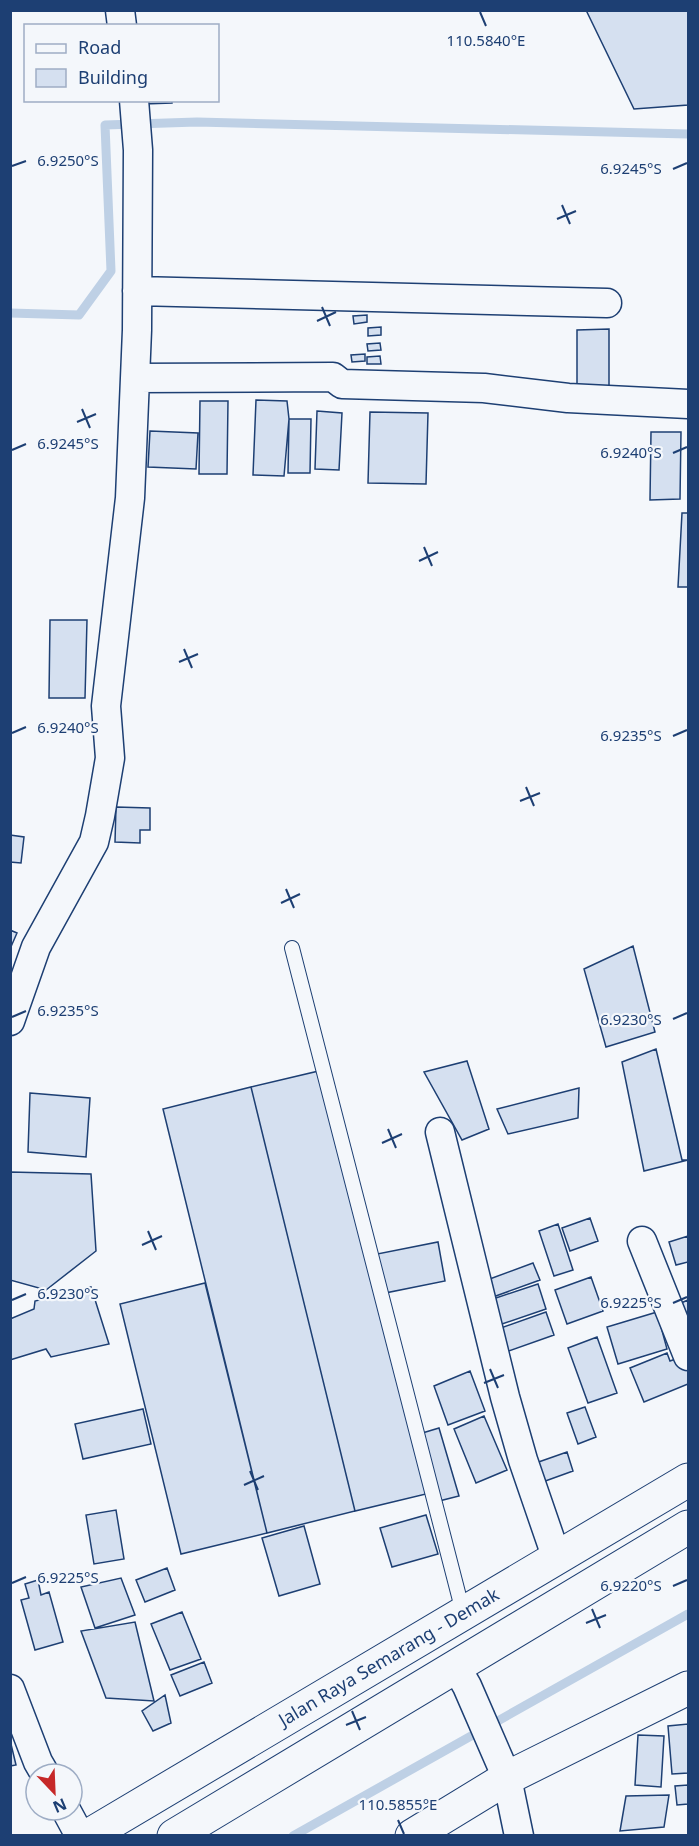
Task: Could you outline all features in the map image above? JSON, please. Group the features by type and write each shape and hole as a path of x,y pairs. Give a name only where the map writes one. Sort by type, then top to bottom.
{"main road":[{"name":"Jalan Raya Semarang - Demak","path":"88,1836 688,1480"},
{"path":"174,1836 298,1760 461,1676 688,1527"},
{"path":"412,1836 505,1773 688,1688"},
{"path":"277,1722 298,1760"}],"street":[{"path":"10,1021 36,947 94,843 110,758 106,706 130,498 135,378 138,150 134,102"},
{"path":"137,291 606,303"},
{"path":"135,378 333,377 342,384 484,388 568,398 688,404"},
{"path":"440,1132 505,1397 523,1460 557,1559"},
{"path":"642,1241 688,1356"},
{"path":"461,1676 505,1773 519,1836"},
{"path":"10,1689 39,1762"},
{"path":"72,1822 80,1836"}],"lane":[{"path":"292,948 463,1612"}],"building":[{"path":"586,10 688,10 688,105 634,109"},
{"path":"144,102 172,102 172,103 144,104"},
{"path":"367,315 367,322 354,324 353,316"},
{"path":"381,327 381,335 368,336 368,328"},
{"path":"609,329 609,395 577,395 577,330"},
{"path":"380,343 381,350 368,351 367,344"},
{"path":"365,354 365,361 352,362 351,355"},
{"path":"380,356 381,364 367,364 367,357"},
{"path":"256,400 287,401 289,419 284,476 253,475"},
{"path":"200,401 228,401 227,474 199,474"},
{"path":"317,411 342,413 339,470 315,469"},
{"path":"370,412 428,413 426,484 368,483"},
{"path":"289,419 311,419 310,473 288,473"},
{"path":"150,431 198,433 196,469 148,467"},
{"path":"651,432 681,432 680,499 650,500"},
{"path":"682,513 688,513 688,587 678,587"},
{"path":"50,620 87,620 85,698 49,698"},
{"path":"116,807 150,808 150,830 140,830 140,843 115,842"},
{"path":"10,835 24,837 21,863 10,862"},
{"path":"10,930 17,933 10,949"},
{"path":"633,946 655,1032 606,1047 584,969"},
{"path":"656,1049 682,1160 688,1160 644,1171 622,1062"},
{"path":"467,1061 489,1129 462,1140 424,1072"},
{"path":"323,1070 426,1494 355,1511 251,1087"},
{"path":"251,1087 355,1511 267,1533 163,1109"},
{"path":"579,1088 578,1118 508,1134 497,1109"},
{"path":"30,1093 90,1098 86,1157 28,1152"},
{"path":"10,1172 91,1174 96,1251 46,1290 10,1280"},
{"path":"590,1218 598,1241 570,1251 562,1228"},
{"path":"558,1224 573,1270 554,1276 539,1231"},
{"path":"688,1236 688,1262 676,1265 669,1242"},
{"path":"438,1242 445,1281 385,1293 377,1254"},
{"path":"533,1263 540,1280 493,1297 487,1280"},
{"path":"591,1277 603,1311 567,1324 555,1290"},
{"path":"205,1283 267,1533 181,1554 120,1304"},
{"path":"538,1284 546,1309 496,1326 487,1301"},
{"path":"91,1287 109,1344 51,1357 46,1349 10,1360 10,1319 34,1309 35,1301"},
{"path":"688,1300 688,1325 681,1303"},
{"path":"546,1312 554,1335 506,1352 498,1329"},
{"path":"657,1312 667,1349 618,1364 607,1327"},
{"path":"597,1337 617,1393 588,1403 568,1348"},
{"path":"667,1353 670,1361 684,1356 688,1366 688,1384 644,1402 630,1368"},
{"path":"470,1371 485,1411 448,1425 434,1386"},
{"path":"585,1407 596,1437 578,1444 567,1413"},
{"path":"143,1409 151,1444 83,1459 75,1424"},
{"path":"484,1416 507,1470 476,1483 454,1429"},
{"path":"439,1428 459,1496 439,1501 419,1434"},
{"path":"567,1452 573,1471 537,1484 530,1465"},
{"path":"116,1510 124,1559 94,1564 86,1515"},
{"path":"426,1515 438,1554 392,1567 380,1528"},
{"path":"304,1526 320,1584 279,1596 262,1538"},
{"path":"167,1568 175,1590 145,1602 136,1580"},
{"path":"121,1578 135,1615 95,1628 81,1587"},
{"path":"38,1580 41,1595 49,1592 63,1642 35,1650 21,1600 29,1598 25,1584"},
{"path":"182,1612 201,1659 170,1670 151,1624"},
{"path":"135,1622 154,1701 106,1698 81,1631"},
{"path":"204,1662 212,1683 180,1696 171,1675"},
{"path":"165,1695 171,1723 153,1731 142,1711"},
{"path":"688,1724 688,1773 672,1774 668,1726"},
{"path":"638,1735 664,1736 661,1787 635,1785"},
{"path":"10,1740 16,1765 10,1766"},
{"path":"688,1785 688,1804 677,1805 675,1786"},
{"path":"669,1795 664,1827 620,1831 626,1796"}],"waterway":[{"path":"10,313 79,315 111,271 105,125 197,122 688,134"},
{"path":"293,1836 688,1614"}]}
